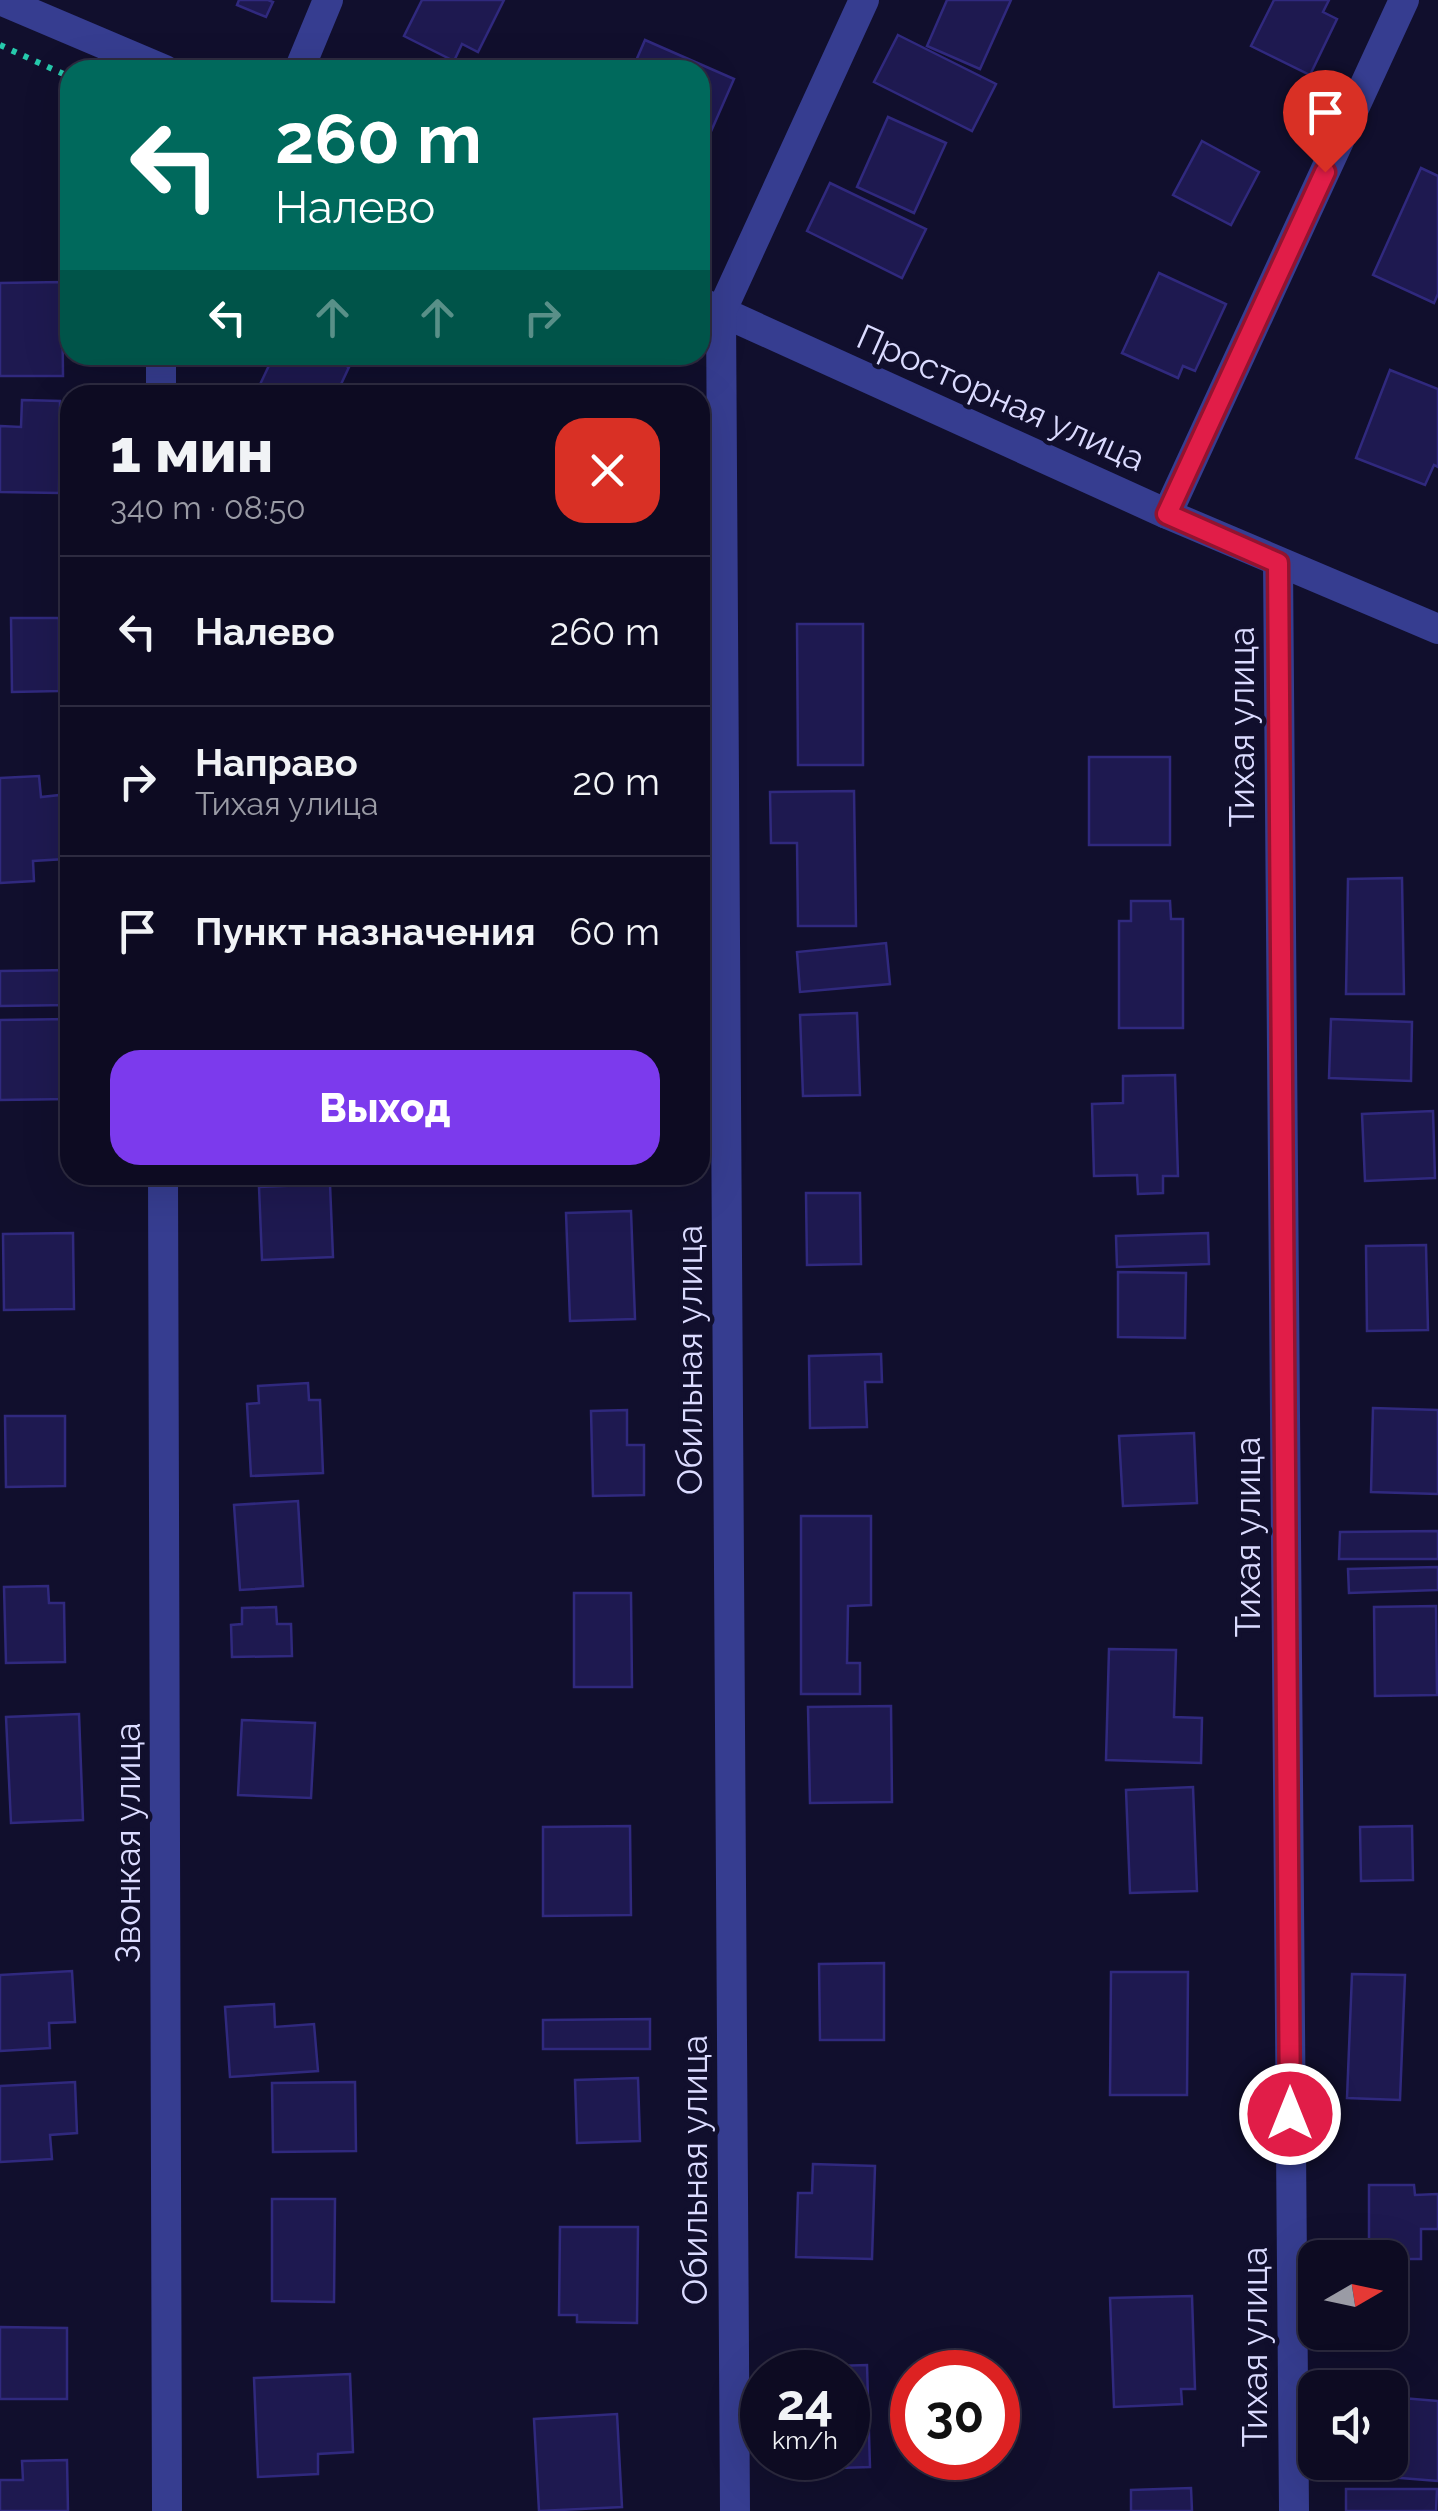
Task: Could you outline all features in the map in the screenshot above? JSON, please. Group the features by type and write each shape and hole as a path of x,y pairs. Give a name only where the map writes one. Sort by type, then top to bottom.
{"street":[{"path":"0,0 141,60"},
{"path":"303,60 328,0"},
{"name":"Обильная улица","path":"735,2511 710,307 864,0"},
{"path":"1167,514 1404,0"},
{"name":"Просторная улица","path":"710,307 1167,514 1438,629"},
{"name":"Тихая улица","path":"1278,563 1294,2511"},
{"name":"Звонкая улица","path":"164,1185 167,2511"}],"path":[{"path":"0,45 60,72"}],"building":[{"path":"239,0 273,2 266,17 237,5"},
{"path":"422,0 504,0 478,52 462,44 452,60 404,36"},
{"path":"947,0 1011,0 980,69 927,46"},
{"path":"1274,0 1329,0 1323,12 1337,19 1310,75 1251,46"},
{"path":"898,35 996,84 972,131 874,82"},
{"path":"645,40 691,60 636,60"},
{"path":"710,68 734,79 710,134"},
{"path":"888,117 946,143 914,213 857,187"},
{"path":"1202,141 1259,172 1231,225 1173,195"},
{"path":"1421,168 1438,176 1438,294 1434,303 1373,275"},
{"path":"830,183 926,229 902,278 807,231"},
{"path":"1159,273 1226,304 1195,371 1183,366 1178,378 1122,353"},
{"path":"60,282 63,376 0,376 0,283"},
{"path":"269,365 349,367 341,385 260,385"},
{"path":"1390,370 1438,389 1438,467 1434,465 1425,485 1356,458"},
{"path":"22,400 60,401 59,493 0,492 0,426 21,427"},
{"path":"11,618 59,618 59,691 12,692"},
{"path":"797,624 863,624 863,765 798,765"},
{"path":"1089,757 1170,757 1170,845 1089,845"},
{"path":"39,776 41,797 60,795 60,859 33,861 34,881 0,883 0,778"},
{"path":"854,791 856,926 798,926 797,843 771,843 770,792"},
{"path":"1402,878 1404,994 1346,994 1348,879"},
{"path":"1131,901 1170,901 1171,919 1183,919 1183,1028 1119,1028 1119,921 1131,921"},
{"path":"886,943 890,984 800,992 797,952"},
{"path":"60,970 60,1005 0,1006 0,971"},
{"path":"857,1013 860,1095 803,1096 800,1015"},
{"path":"60,1019 60,1099 0,1100 0,1020"},
{"path":"1331,1019 1412,1022 1411,1081 1329,1078"},
{"path":"1175,1075 1178,1176 1163,1176 1163,1193 1138,1194 1137,1175 1094,1176 1092,1104 1123,1103 1123,1076"},
{"path":"1433,1111 1435,1178 1365,1181 1362,1114"},
{"path":"330,1185 333,1257 262,1260 259,1187"},
{"path":"806,1193 860,1193 861,1264 807,1265"},
{"path":"631,1211 635,1319 570,1321 566,1213"},
{"path":"73,1233 74,1309 4,1310 3,1234"},
{"path":"1208,1233 1209,1264 1117,1267 1116,1236"},
{"path":"1426,1245 1428,1330 1367,1331 1366,1246"},
{"path":"1118,1272 1186,1273 1185,1338 1118,1337"},
{"path":"881,1354 882,1382 865,1382 867,1427 810,1428 809,1356"},
{"path":"308,1383 309,1400 320,1400 323,1473 251,1476 247,1404 259,1403 258,1386"},
{"path":"1373,1408 1438,1410 1438,1494 1371,1492"},
{"path":"627,1410 627,1445 644,1445 644,1495 593,1496 591,1411"},
{"path":"5,1416 65,1416 65,1486 6,1487"},
{"path":"1194,1433 1197,1503 1123,1506 1119,1436"},
{"path":"298,1501 303,1586 240,1590 234,1505"},
{"path":"801,1516 871,1516 871,1605 848,1606 847,1663 860,1663 860,1694 801,1694"},
{"path":"1438,1531 1438,1559 1339,1559 1340,1532"},
{"path":"1438,1567 1438,1590 1349,1593 1348,1569"},
{"path":"48,1586 49,1603 64,1603 65,1662 6,1663 4,1587"},
{"path":"574,1593 631,1593 632,1687 574,1687"},
{"path":"1436,1606 1437,1695 1375,1696 1374,1607"},
{"path":"276,1607 277,1624 291,1624 292,1656 232,1657 231,1625 242,1624 242,1608"},
{"path":"1109,1649 1176,1650 1174,1717 1202,1718 1201,1763 1106,1760"},
{"path":"891,1706 892,1802 810,1803 808,1707"},
{"path":"79,1714 83,1820 11,1823 6,1717"},
{"path":"242,1720 315,1723 311,1798 238,1795"},
{"path":"1193,1787 1197,1891 1130,1893 1126,1790"},
{"path":"630,1826 631,1915 543,1916 543,1827"},
{"path":"1412,1826 1413,1880 1361,1881 1360,1827"},
{"path":"884,1963 884,2040 820,2040 819,1964"},
{"path":"72,1971 75,2022 49,2023 50,2048 0,2051 0,1975"},
{"path":"1111,1972 1188,1972 1187,2095 1110,2095"},
{"path":"1352,1974 1405,1975 1400,2100 1347,2098"},
{"path":"274,2004 275,2027 314,2024 318,2071 230,2077 225,2007"},
{"path":"650,2019 650,2049 543,2049 543,2020"},
{"path":"638,2078 640,2141 577,2143 575,2080"},
{"path":"75,2082 77,2133 50,2135 52,2159 0,2162 0,2086"},
{"path":"355,2082 356,2151 273,2152 272,2083"},
{"path":"813,2164 875,2166 872,2259 796,2257 798,2193 812,2193"},
{"path":"1369,2185 1414,2185 1415,2195 1438,2194 1438,2229 1421,2229 1421,2259 1408,2259 1408,2240 1369,2240"},
{"path":"272,2199 335,2199 334,2302 272,2301"},
{"path":"560,2227 638,2227 637,2323 577,2322 577,2315 559,2315"},
{"path":"1192,2296 1195,2389 1181,2389 1182,2404 1114,2407 1110,2298"},
{"path":"0,2327 67,2328 67,2399 0,2399"},
{"path":"350,2374 353,2452 318,2454 318,2474 258,2477 254,2378"},
{"path":"1408,2398 1438,2401 1438,2481 1408,2479"},
{"path":"617,2414 622,2507 539,2511 534,2419"},
{"path":"67,2460 68,2511 0,2511 0,2480 23,2480 22,2461"},
{"path":"1191,2488 1192,2511 1131,2511 1131,2490"},
{"path":"1346,2489 1437,2489 1436,2511 1346,2511"}],"route":[{"path":"1290,2114 1278,563 1167,514 1325,172"}]}
